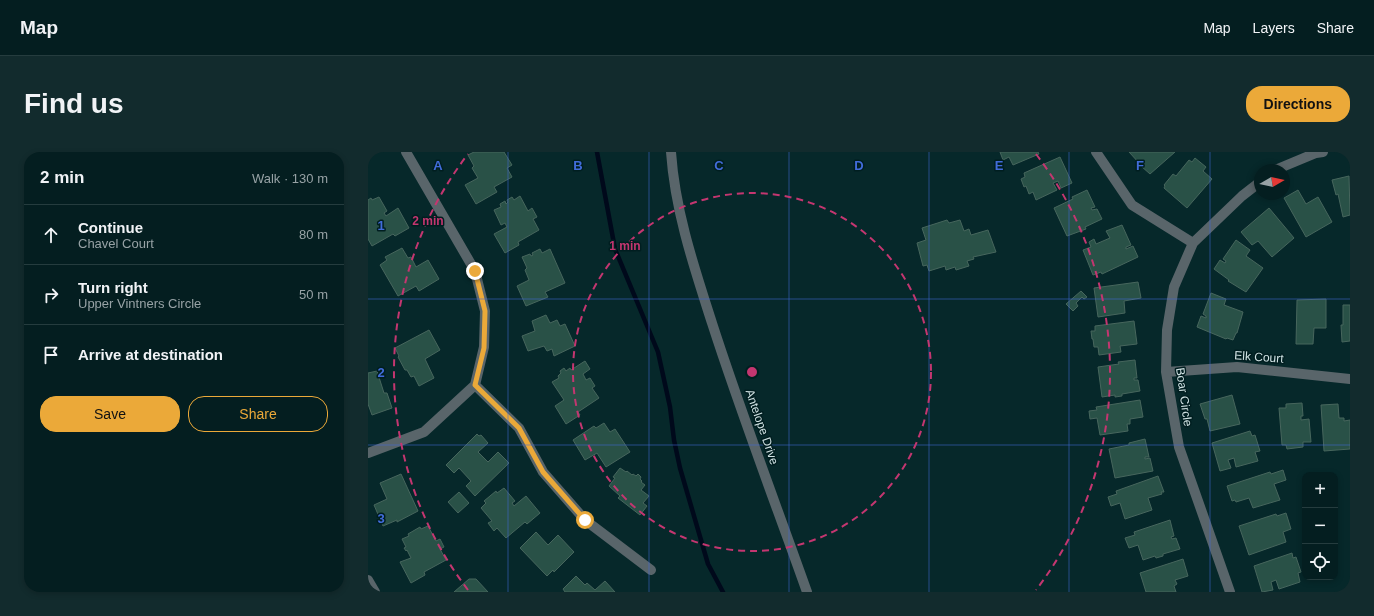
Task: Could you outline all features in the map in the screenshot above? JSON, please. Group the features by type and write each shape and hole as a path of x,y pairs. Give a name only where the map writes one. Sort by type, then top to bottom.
{"street":[{"path":"368,453 424,432 475,385 484,348 485,311 475,271 406,152"},
{"name":"Antelope Drive","path":"671,152 672,174 687,245 724,357 807,592"},
{"path":"1096,152 1132,205 1193,243"},
{"path":"1289,164 1316,153 1324,152"},
{"name":"Boar Circle","path":"1230,592 1179,447 1166,372 1167,330 1174,287 1193,243 1242,196 1254,187"},
{"name":"Elk Court","path":"1166,372 1236,367 1350,379"},
{"path":"475,385 519,428 543,472 585,520 651,570"},
{"path":"368,580 374,592"}],"building":[{"path":"474,152 504,152 512,165 507,168 512,177 494,187 497,192 476,204 465,185 478,178 472,168 474,166 468,155"},
{"path":"1000,152 1038,152 1039,154 1013,165 1009,157 1003,160"},
{"path":"1129,152 1175,152 1150,174 1141,166 1145,163 1143,161 1140,164"},
{"path":"1060,157 1072,183 1061,188 1058,181 1053,183 1057,190 1036,200 1033,192 1029,194 1026,186 1024,187 1021,179 1025,177 1024,173"},
{"path":"1195,158 1206,167 1203,171 1212,179 1187,208 1164,188 1164,185 1173,174 1176,176 1189,160 1192,162"},
{"path":"1349,176 1350,215 1343,217 1338,194 1336,195 1332,180"},
{"path":"1087,190 1095,207 1091,208 1092,210 1097,209 1102,219 1085,227 1086,229 1067,236 1054,208"},
{"path":"1298,190 1306,204 1318,197 1332,222 1306,237 1285,200 1290,200 1290,195"},
{"path":"520,196 528,211 532,208 537,217 533,219 539,230 518,242 519,245 505,253 494,234 507,227 505,223 501,225 494,210 501,207 500,204 505,201 506,204 508,202 507,200 512,197 514,200"},
{"path":"379,197 387,211 384,213 386,216 398,208 409,228 395,236 393,234 372,246 368,239 368,200"},
{"path":"1269,208 1294,238 1272,257 1258,241 1252,245 1241,232"},
{"path":"947,220 949,223 960,220 964,231 969,229 971,235 988,230 996,252 973,257 974,259 967,261 969,266 956,270 955,267 946,270 945,266 929,271 927,265 923,266 917,243 926,240 922,228"},
{"path":"1122,225 1131,245 1126,247 1126,249 1133,246 1138,257 1102,274 1101,272 1093,275 1083,250 1091,247 1089,242 1094,239 1096,244 1110,238 1106,231"},
{"path":"1236,240 1250,250 1246,256 1263,268 1246,292 1228,281 1229,280 1214,269 1220,260 1225,263 1226,261 1223,259"},
{"path":"402,248 408,258 411,257 416,267 428,260 439,279 419,291 416,286 398,296 380,265 387,260 385,257"},
{"path":"540,249 542,253 550,249 565,283 545,292 548,297 526,306 517,286 529,280 525,270 527,268 522,257 530,254 531,256 533,255 532,253"},
{"path":"1138,282 1141,298 1124,301 1125,313 1098,317 1094,288"},
{"path":"1081,291 1087,297 1084,299 1082,297 1076,303 1078,306 1073,311 1066,304"},
{"path":"1211,293 1226,299 1224,305 1243,312 1237,333 1233,340 1226,339 1197,327 1201,316 1206,318 1203,314"},
{"path":"1326,299 1326,328 1314,328 1313,344 1296,344 1297,300"},
{"path":"1343,305 1350,305 1350,341 1342,342 1341,325 1343,325"},
{"path":"546,315 550,323 557,320 560,326 565,324 575,346 554,356 552,349 547,351 544,346 528,351 522,336 535,331 532,321"},
{"path":"1134,321 1137,344 1120,346 1121,352 1099,355 1098,347 1094,347 1092,339 1091,331 1095,331 1095,326"},
{"path":"429,330 440,350 425,359 434,378 419,386 414,376 411,377 407,370 405,370 395,348"},
{"path":"1135,360 1137,378 1134,378 1134,380 1138,380 1140,391 1122,394 1122,396 1115,397 1115,395 1102,397 1098,367"},
{"path":"585,361 590,369 583,374 586,380 590,378 595,386 592,388 599,398 578,412 580,415 566,424 555,406 564,400 552,382 559,378 558,376 561,373 560,371 564,368 566,371 570,368 571,370"},
{"path":"377,371 384,393 387,393 392,408 372,415 368,404 368,373"},
{"path":"1232,395 1240,424 1210,431 1207,419 1205,419 1200,404"},
{"path":"1140,400 1143,417 1130,419 1130,424 1127,424 1128,431 1100,435 1097,418 1090,419 1089,411 1097,410 1096,407"},
{"path":"1302,403 1303,416 1301,416 1301,420 1309,419 1311,442 1303,442 1303,447 1287,449 1286,445 1282,445 1279,408 1286,408 1286,404"},
{"path":"1338,404 1339,418 1344,418 1344,421 1350,420 1350,449 1324,451 1321,405"},
{"path":"604,423 610,432 615,429 630,452 606,467 597,453 585,460 573,440 594,426 596,428"},
{"path":"1250,431 1252,436 1255,435 1260,451 1255,452 1258,461 1236,467 1234,458 1228,460 1231,468 1220,471 1212,443"},
{"path":"477,434 479,436 481,435 488,443 478,452 488,462 498,452 509,463 475,496 466,486 471,481 459,468 454,473 446,465"},
{"path":"1145,439 1149,457 1145,457 1145,459 1150,458 1153,471 1115,478 1109,449 1129,445 1129,443"},
{"path":"620,468 632,475 633,474 636,476 638,474 641,477 641,482 645,485 641,490 649,496 643,503 647,506 640,515 618,498 620,496 609,486 615,478 613,477"},
{"path":"1283,470 1286,480 1274,484 1280,500 1253,508 1249,498 1236,502 1235,500 1232,501 1227,486 1270,472 1271,474"},
{"path":"401,474 418,511 397,522 397,520 383,526 374,505 387,499 380,483"},
{"path":"1158,476 1164,492 1148,498 1152,510 1125,519 1120,503 1111,506 1108,497 1117,494 1116,491"},
{"path":"504,488 515,501 512,503 514,506 526,496 540,513 527,524 525,522 506,538 497,528 494,531 488,523 492,521 481,508 486,503 484,501 496,491 497,493"},
{"path":"459,492 469,503 458,513 448,502"},
{"path":"1286,513 1291,529 1283,532 1286,542 1249,555 1239,526 1276,514 1277,516"},
{"path":"1170,520 1174,536 1171,537 1172,539 1176,538 1180,549 1163,554 1163,556 1156,558 1155,556 1143,560 1138,545 1129,548 1125,538 1135,535 1134,532"},
{"path":"428,526 436,541 440,539 444,547 440,549 446,560 424,572 425,575 411,583 400,562 411,558 407,550 406,551 404,548 406,547 402,539 409,536 408,534 420,527 421,529"},
{"path":"536,532 548,545 558,535 574,552 554,572 553,570 547,576 520,548"},
{"path":"1292,553 1293,558 1296,557 1301,572 1298,573 1300,582 1279,589 1276,580 1271,582 1273,590 1262,592 1254,566"},
{"path":"1183,559 1188,576 1175,580 1177,584 1174,586 1176,592 1146,592 1140,573"},
{"path":"576,576 585,585 587,583 595,590 605,581 615,592 565,592 563,589"},
{"path":"469,579 476,579 488,592 454,592"}],"waterway":[{"path":"597,152 615,249 658,352 670,407 674,440 680,468 708,564 723,592"}],"route":[{"path":"475,271 485,311 484,348 475,385 519,428 543,472 585,520"}]}
